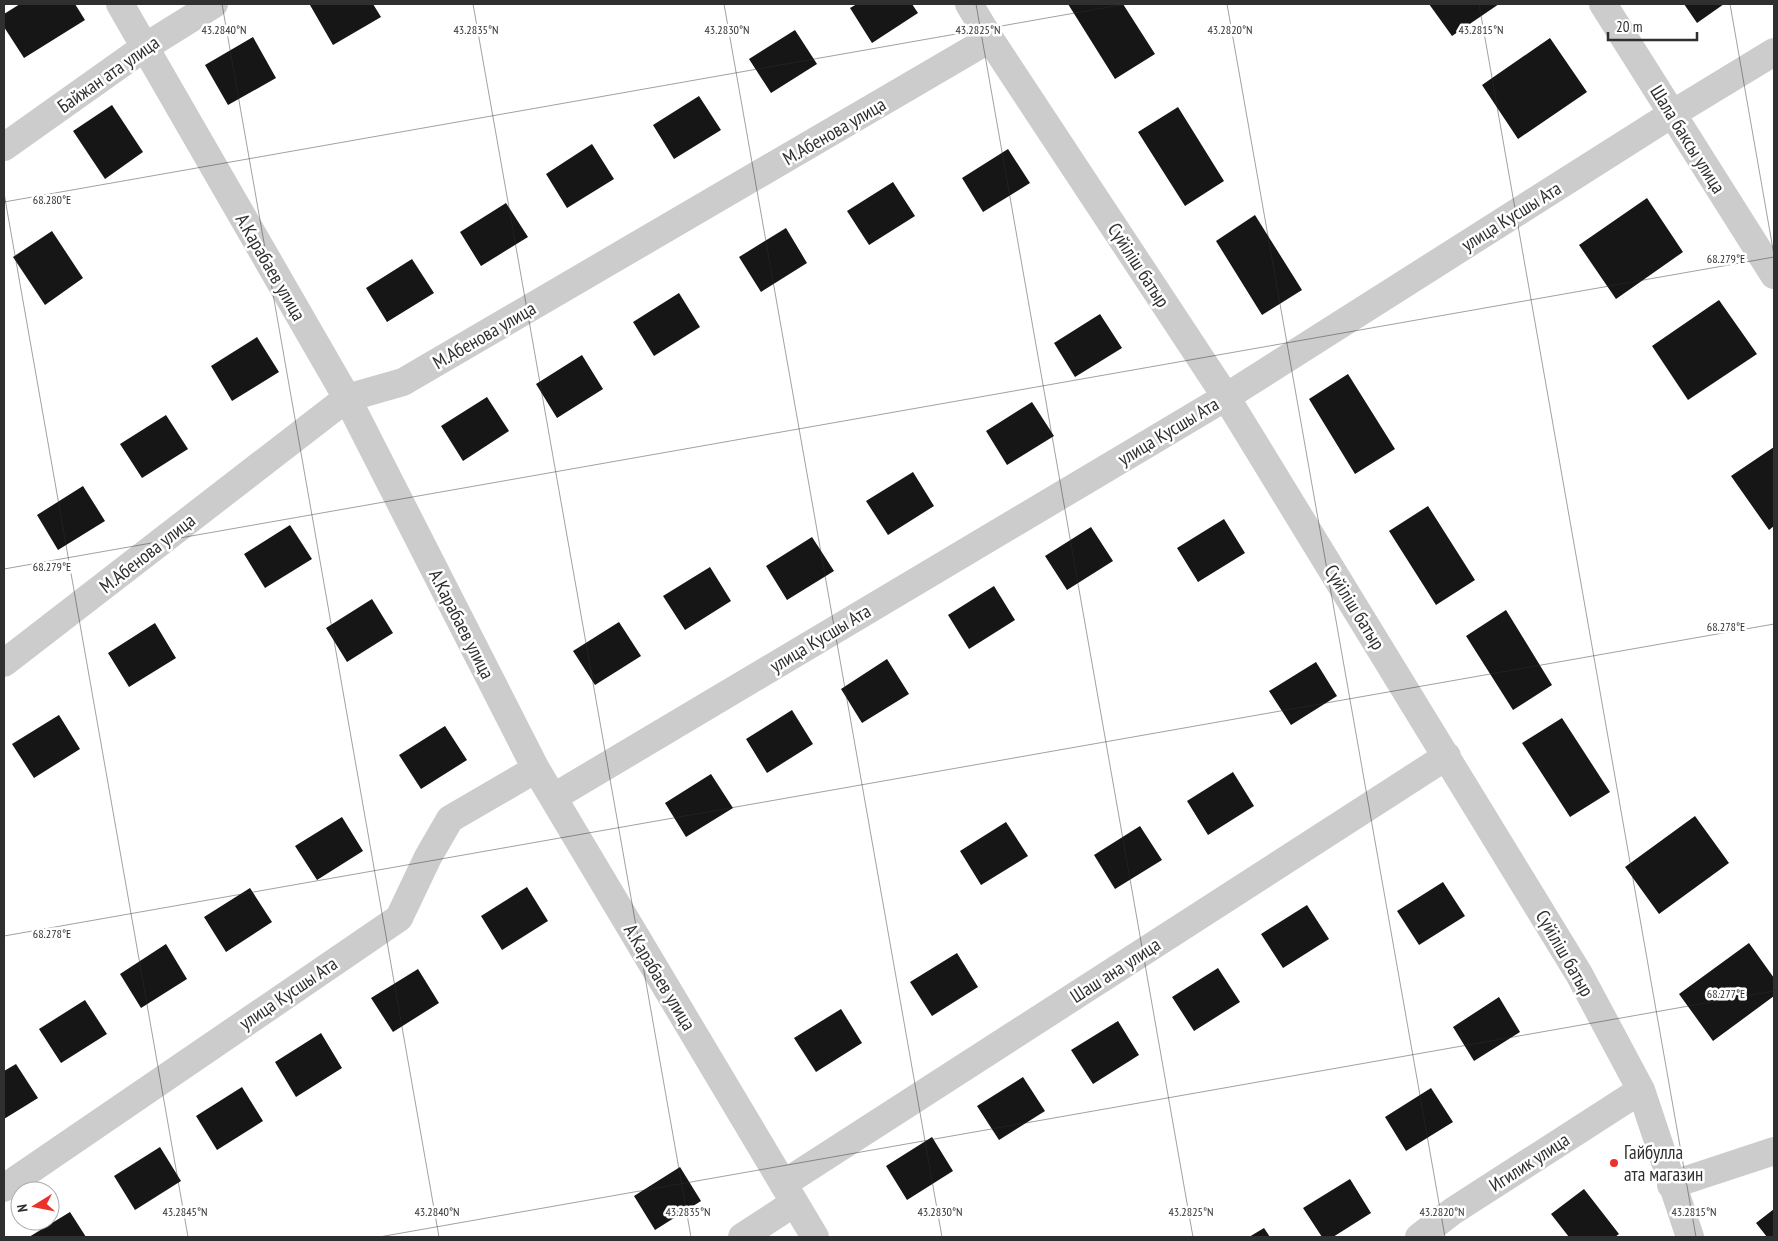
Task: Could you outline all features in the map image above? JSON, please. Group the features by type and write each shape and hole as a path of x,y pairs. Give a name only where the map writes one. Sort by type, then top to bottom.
{"street":[{"name":"А.Карабаев улица","path":"120,4 347,398 536,769 788,1194 816,1237"},
{"name":"Байжан ата улица","path":"4,147 145,47 214,4"},
{"name":"Сүйіліш батыр","path":"969,4 990,40 1226,397 1579,974 1641,1090 1671,1185 1690,1237"},
{"name":"Шала баксы улица","path":"1603,4 1774,275"},
{"name":"М.Абенова улица","path":"4,664 347,398 403,382 990,40"},
{"name":"улица Кусшы Ата","path":"554,797 1226,397 1672,114 1774,52"},
{"name":"Шаш ана улица","path":"742,1237 788,1194 1447,756"},
{"name":"улица Кусшы Ата","path":"4,1188 399,918 428,857 450,819 536,769"},
{"name":"Игилик улица","path":"1419,1237 1453,1211 1641,1090"},
{"path":"1671,1185 1774,1151"}],"building":[{"path":"20,4 75,4 85,20 24,58 4,27 4,14"},
{"path":"373,4 381,17 333,45 310,5"},
{"path":"857,4 912,4 918,13 872,43 850,8"},
{"path":"1068,4 1123,4 1155,54 1115,79"},
{"path":"1429,4 1499,4 1452,36"},
{"path":"1684,4 1724,4 1697,23"},
{"path":"795,30 817,64 771,93 749,59"},
{"path":"253,37 276,78 228,105 205,65"},
{"path":"1550,38 1587,92 1518,139 1482,85"},
{"path":"699,96 721,130 674,159 653,125"},
{"path":"112,105 143,152 105,179 73,131"},
{"path":"1178,107 1224,181 1185,206 1138,132"},
{"path":"592,144 614,179 567,208 546,174"},
{"path":"1008,149 1030,183 983,212 962,178"},
{"path":"893,182 915,216 869,245 847,211"},
{"path":"1647,198 1683,252 1616,299 1579,245"},
{"path":"506,203 528,237 481,266 460,232"},
{"path":"1255,215 1302,290 1262,315 1216,241"},
{"path":"786,228 807,263 761,292 739,257"},
{"path":"52,231 83,278 45,305 13,257"},
{"path":"412,259 434,293 387,322 366,288"},
{"path":"679,293 700,327 654,356 633,322"},
{"path":"1719,300 1757,354 1688,400 1652,346"},
{"path":"1100,314 1122,348 1075,377 1054,343"},
{"path":"257,337 279,372 232,401 211,366"},
{"path":"582,355 603,389 557,418 536,384"},
{"path":"1348,374 1395,449 1355,474 1309,399"},
{"path":"487,397 509,431 463,461 441,426"},
{"path":"1032,402 1054,436 1007,465 986,431"},
{"path":"166,415 188,449 142,478 120,444"},
{"path":"1774,447 1774,526 1769,530 1731,476"},
{"path":"913,472 934,506 888,535 866,501"},
{"path":"83,486 105,521 58,550 37,515"},
{"path":"1428,506 1475,580 1436,605 1389,531"},
{"path":"1224,519 1245,553 1198,582 1177,548"},
{"path":"290,525 312,559 265,588 244,554"},
{"path":"1091,527 1113,561 1067,590 1045,556"},
{"path":"812,537 834,571 787,600 766,566"},
{"path":"710,567 731,601 685,630 663,596"},
{"path":"994,586 1015,620 969,649 948,615"},
{"path":"372,599 393,633 347,662 326,628"},
{"path":"1506,610 1552,685 1513,710 1466,636"},
{"path":"619,622 641,656 595,685 573,651"},
{"path":"155,623 176,658 129,687 108,653"},
{"path":"887,659 909,694 862,723 841,689"},
{"path":"1316,662 1337,696 1291,725 1269,691"},
{"path":"792,710 813,744 767,773 746,739"},
{"path":"59,715 80,749 34,778 12,744"},
{"path":"1562,718 1610,792 1570,817 1522,743"},
{"path":"445,726 467,760 421,789 399,755"},
{"path":"1233,772 1254,806 1208,835 1187,801"},
{"path":"711,774 733,808 686,837 665,803"},
{"path":"1695,816 1729,863 1659,914 1625,867"},
{"path":"342,817 363,851 317,880 295,846"},
{"path":"1006,822 1028,856 981,885 960,851"},
{"path":"1140,826 1162,860 1115,889 1094,855"},
{"path":"1443,882 1465,916 1419,945 1397,911"},
{"path":"527,887 548,921 502,950 481,916"},
{"path":"250,888 272,922 226,952 204,917"},
{"path":"1307,905 1329,939 1283,968 1261,934"},
{"path":"1749,943 1774,978 1774,996 1713,1041 1679,994"},
{"path":"166,944 187,979 141,1008 120,974"},
{"path":"957,953 978,987 932,1016 910,982"},
{"path":"1218,968 1240,1002 1194,1031 1172,997"},
{"path":"418,969 439,1003 393,1032 371,998"},
{"path":"1499,997 1520,1032 1474,1061 1453,1027"},
{"path":"85,1000 107,1034 61,1063 39,1029"},
{"path":"841,1009 862,1043 816,1072 794,1038"},
{"path":"1118,1021 1139,1055 1093,1084 1071,1050"},
{"path":"321,1033 342,1068 296,1097 275,1062"},
{"path":"16,1064 38,1098 4,1119 4,1071"},
{"path":"1023,1077 1045,1111 999,1140 977,1106"},
{"path":"242,1087 263,1121 217,1150 196,1116"},
{"path":"1431,1088 1453,1122 1406,1151 1385,1117"},
{"path":"932,1137 953,1171 907,1200 886,1166"},
{"path":"160,1147 181,1181 135,1210 114,1176"},
{"path":"680,1167 701,1201 655,1230 634,1196"},
{"path":"1350,1179 1371,1213 1333,1237 1322,1237 1303,1208"},
{"path":"1584,1189 1619,1234 1615,1237 1569,1237 1551,1214"},
{"path":"1774,1209 1774,1237 1767,1237 1756,1223"},
{"path":"70,1212 86,1237 29,1237 39,1231 60,1231 60,1218"},
{"path":"1264,1228 1270,1237 1249,1237"}],"place":[{"name":"Гайбулла ата магазин","path":"1614,1163"}]}
